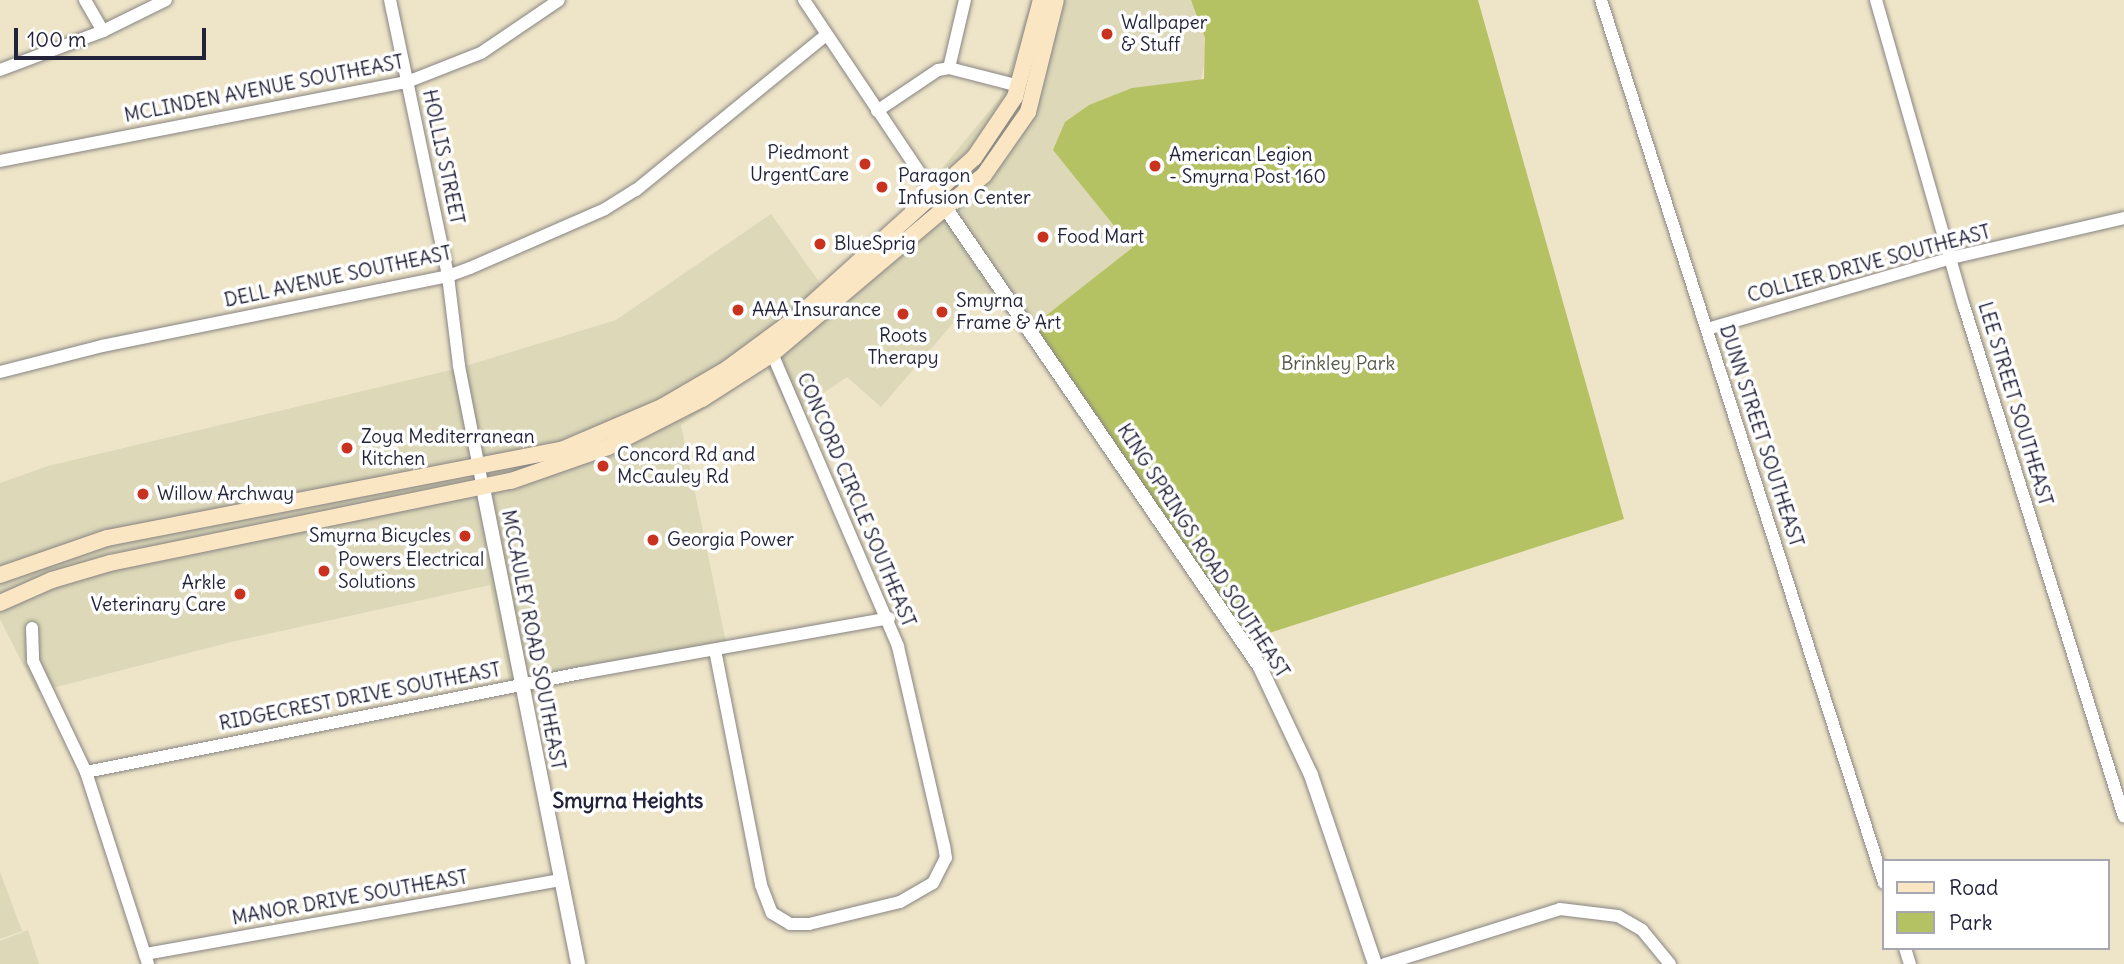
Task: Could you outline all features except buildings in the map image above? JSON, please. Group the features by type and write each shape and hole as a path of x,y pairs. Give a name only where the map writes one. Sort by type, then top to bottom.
{"main road":[{"path":"0,575 107,538 580,444 695,388 796,318 934,194 990,139 1019,86 1041,0"},
{"path":"0,603 52,580 110,563 483,488 569,463 642,432 772,354 985,175 1018,133 1035,92 1056,0"}],"street":[{"path":"86,0 103,31"},
{"path":"0,70 103,31 166,0"},
{"name":"HOLLIS STREET","path":"390,0 448,276 458,366 483,488"},
{"name":"MCLINDEN AVENUE SOUTHEAST","path":"0,161 407,82 481,53 559,0"},
{"path":"804,0 934,194"},
{"path":"949,68 965,0"},
{"name":"DUNN STREET SOUTHEAST","path":"1601,0 1882,877"},
{"name":"LEE STREET SOUTHEAST","path":"1876,0 1951,258 2124,817"},
{"name":"DELL AVENUE SOUTHEAST","path":"0,372 102,346 448,276 604,209 636,190 826,35"},
{"path":"877,111 938,70 949,68 1019,86"},
{"name":"KING SPRINGS ROAD SOUTHEAST","path":"934,194 1260,667 1311,775 1375,964"},
{"name":"COLLIER DRIVE SOUTHEAST","path":"1707,329 1951,258 2124,218"},
{"name":"CONCORD CIRCLE SOUTHEAST","path":"715,650 766,902 780,921 809,924 880,908 920,892 937,878 946,858 916,714 889,618 772,354"},
{"name":"MCCAULEY ROAD SOUTHEAST","path":"483,488 578,964"},
{"name":"RIDGECREST DRIVE SOUTHEAST","path":"86,772 523,685 889,618"},
{"path":"32,628 33,660 86,772 146,959"},
{"name":"MANOR DRIVE SOUTHEAST","path":"146,959 561,880"},
{"path":"1385,964 1560,909 1618,916 1642,930 1670,964"}],"shaded area":[{"path":"1031,0 1191,0 1202,24 1207,54 1200,83 1053,149 1132,248 1030,328 978,294 881,407 847,377 791,415 767,367 681,425 728,652 510,687 490,585 227,643 37,692 0,619 0,483 48,466 459,368 616,320 771,214 830,297 941,202 939,172 1000,98"},
{"path":"0,872 22,931 0,939"},
{"path":"28,930 39,964 0,964 0,941"}],"green space":[{"name":"Brinkley Park","path":"1191,0 1478,0 1624,519 1244,641 1030,328 1132,248 1053,150 1065,122 1089,105 1132,88 1204,79 1205,38"}],"place":[{"name":"Wallpaper & Stuff","path":"1107,34"},
{"name":"Piedmont UrgentCare","path":"865,164"},
{"name":"American Legion - Smyrna Post 160","path":"1155,166"},
{"name":"Paragon Infusion Center","path":"882,187"},
{"name":"Food Mart","path":"1043,237"},
{"name":"BlueSprig","path":"820,244"},
{"name":"AAA Insurance","path":"738,310"},
{"name":"Smyrna Frame & Art","path":"942,312"},
{"name":"Roots Therapy","path":"903,314"},
{"name":"Zoya Mediterranean Kitchen","path":"347,448"},
{"name":"Concord Rd and McCauley Rd","path":"603,466"},
{"name":"Willow Archway","path":"143,494"},
{"name":"Smyrna Bicycles","path":"465,536"},
{"name":"Georgia Power","path":"653,540"},
{"name":"Powers Electrical Solutions","path":"324,571"},
{"name":"Arkle Veterinary Care","path":"240,594"}],"district":[{"name":"Smyrna Heights","path":"628,801"}]}
